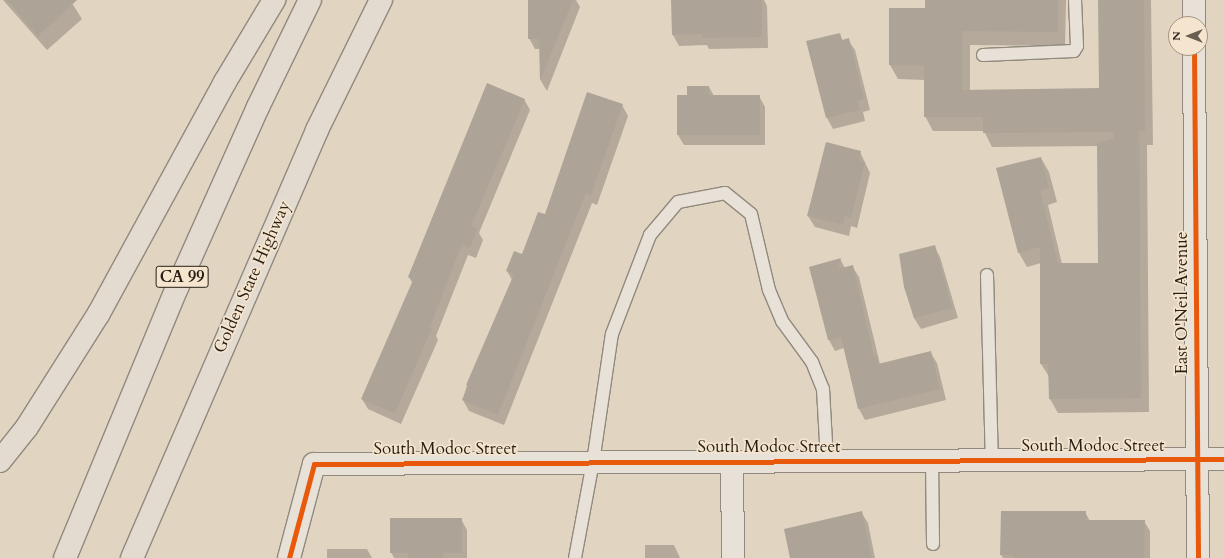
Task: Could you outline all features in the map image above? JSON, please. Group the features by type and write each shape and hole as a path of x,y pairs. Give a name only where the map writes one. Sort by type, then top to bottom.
{"highway":[{"path":"0,462 27,428 99,313 225,82 274,0"},
{"name":"CA 99","path":"65,558 180,281 258,107 310,0"},
{"name":"Golden State Highway","path":"132,558 233,320 317,130 381,0"},
{"path":"146,558 233,320"}],"street":[{"path":"1194,0 1194,16"},
{"name":"East O'Neil Avenue","path":"1194,56 1198,558"},
{"name":"South Modoc Street","path":"289,558 314,464 1224,459"},
{"path":"732,462 733,558"}],"lane":[{"path":"983,55 1074,51 1077,46 1075,0"},
{"path":"575,558 593,462 612,334 650,235 678,202 725,193 751,214 769,290 782,320 812,362 823,389 827,461"},
{"path":"987,275 992,460"},
{"path":"932,460 933,544"}],"building":[{"path":"7,0 77,0 38,36"},
{"path":"528,0 573,0 540,81 539,39 528,39"},
{"path":"671,0 762,0 762,37 702,38 702,34 672,35"},
{"path":"925,0 1058,0 1058,32 963,31 962,90 1099,88 1098,0 1144,0 1145,131 1139,131 1141,398 1049,399 1048,364 1040,364 1040,247 1018,253 996,168 1041,157 1049,188 1040,191 1058,263 1098,263 1097,143 1114,138 1113,132 983,133 983,117 924,117 924,66 889,65 889,8 925,8"},
{"path":"840,33 842,40 849,38 864,99 857,101 860,110 826,118 806,41"},
{"path":"487,83 525,99 471,226 477,229 470,248 462,244 430,327 432,328 395,413 361,399 413,280 408,277"},
{"path":"687,86 709,86 709,95 760,95 760,135 677,135 677,95 687,95"},
{"path":"587,92 623,104 591,195 586,193 498,415 462,400 468,385 466,385 514,274 506,271 514,251 522,254 538,212 545,214"},
{"path":"826,142 861,151 859,160 865,162 851,218 845,216 843,225 807,216"},
{"path":"935,245 952,308 914,318 904,287 899,254"},
{"path":"841,258 838,269 853,265 874,357 877,356 878,364 931,351 940,389 858,409 841,337 828,340 809,267"},
{"path":"862,511 872,558 790,558 784,529"},
{"path":"1001,511 1086,511 1086,520 1145,520 1144,558 1013,558 1013,555 1000,555"},
{"path":"390,518 462,518 462,553 443,553 443,558 408,558 408,553 390,553"}],"cycle path":[{"path":"1194,56 1198,558"},
{"path":"289,558 314,464 1224,459"}]}
